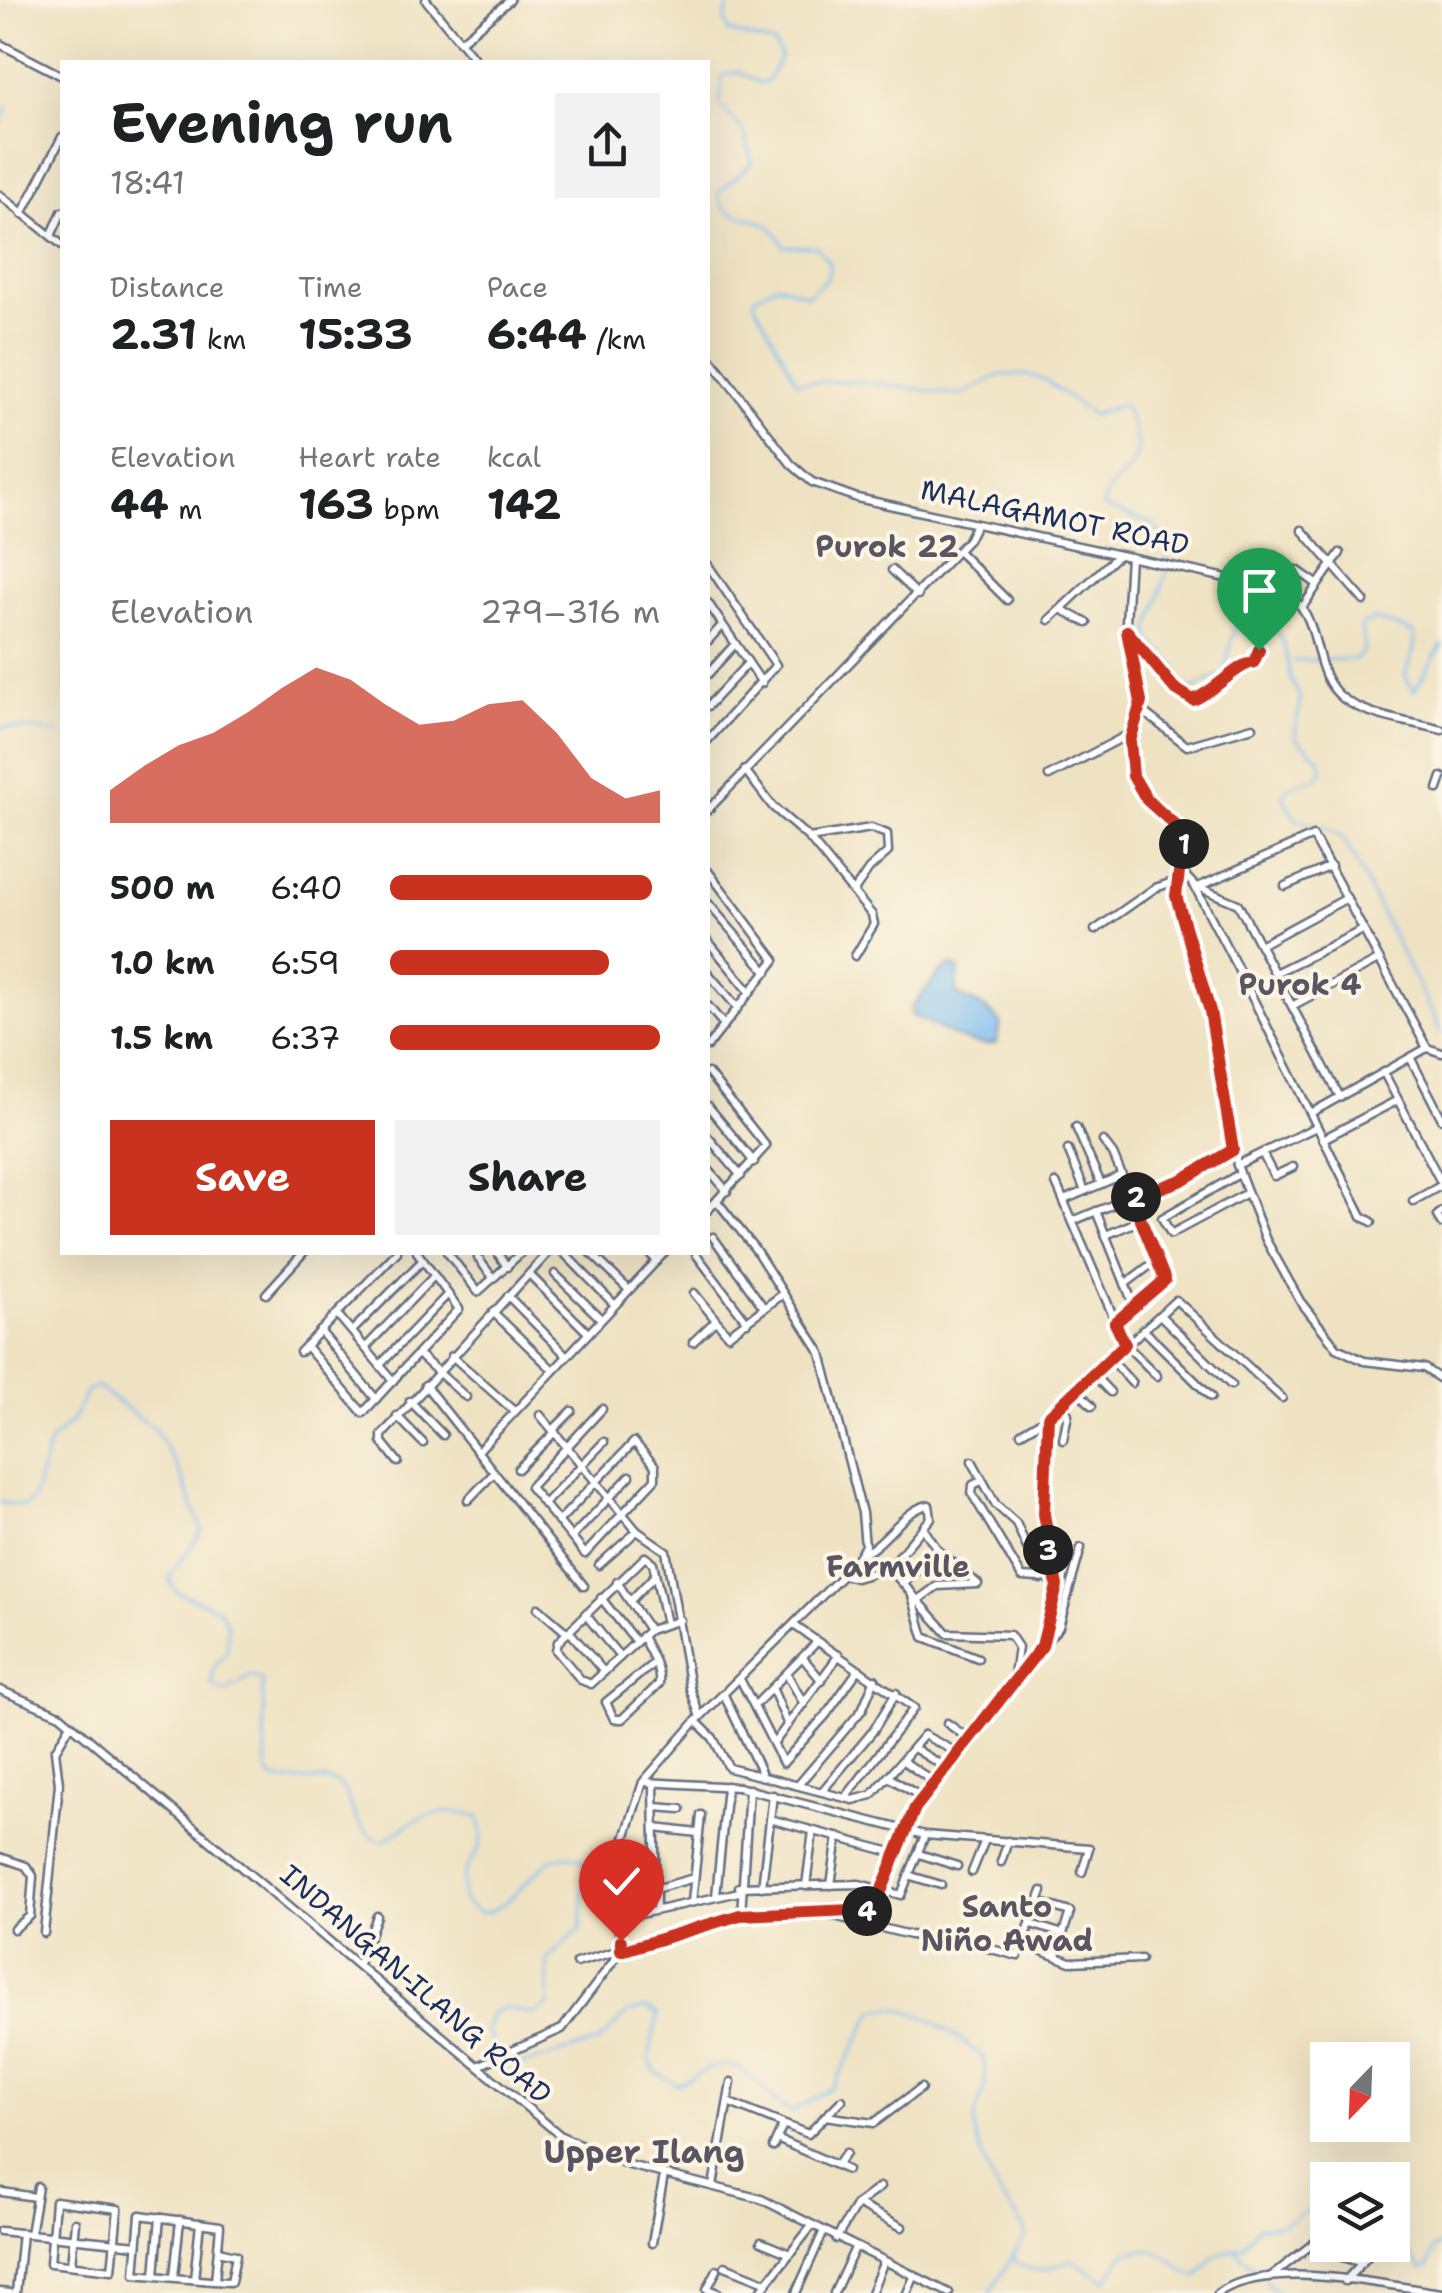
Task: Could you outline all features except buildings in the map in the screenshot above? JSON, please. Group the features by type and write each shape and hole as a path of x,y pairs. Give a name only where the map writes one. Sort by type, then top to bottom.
{"street":[{"path":"426,0 475,60"},
{"path":"460,42 510,0"},
{"path":"0,44 60,75"},
{"path":"22,214 60,141"},
{"path":"0,194 60,244"},
{"path":"50,236 60,216"},
{"name":"MALAGAMOT ROAD","path":"710,358 790,464 812,482 857,498 1277,589 1303,606"},
{"path":"710,808 918,595 958,551 976,524"},
{"path":"1302,530 1364,602"},
{"path":"958,551 1007,600"},
{"path":"1340,553 1303,606 1324,671 1334,689 1350,703 1442,730"},
{"path":"1049,620 1119,554"},
{"path":"1130,557 1127,631 1140,709 1132,732 1130,758 1136,785 1184,833 1176,896 1215,1034 1233,1150 1246,1193 1282,1272 1326,1338 1354,1358 1412,1366 1442,1380"},
{"path":"710,568 774,662 773,671 710,733"},
{"path":"892,570 918,595"},
{"path":"1296,570 1317,584"},
{"path":"710,609 762,683"},
{"path":"1061,609 1086,623"},
{"path":"710,639 722,625"},
{"path":"1127,631 1174,688 1193,700 1224,684 1240,666 1254,662 1260,637"},
{"path":"710,672 736,644"},
{"path":"710,704 748,663"},
{"path":"1140,709 1188,746 1252,727"},
{"path":"1049,776 1132,732"},
{"path":"745,770 773,807 810,838 874,920 855,956"},
{"path":"1438,789 1442,777"},
{"path":"810,838 871,828 887,834 888,852 869,869 854,892"},
{"path":"1196,886 1310,836 1330,866 1427,1048 1442,1052"},
{"path":"1285,886 1330,866"},
{"path":"1180,870 1196,886 1362,1216 1372,1222"},
{"path":"710,873 774,952 775,960 710,1041"},
{"path":"1095,930 1156,888 1176,882"},
{"path":"1196,886 1238,904 1340,1097"},
{"path":"1260,945 1347,898"},
{"path":"710,905 767,972"},
{"path":"1274,974 1362,930"},
{"path":"710,943 750,992"},
{"path":"1292,1006 1378,960"},
{"path":"710,975 737,1007"},
{"path":"710,1008 724,1025"},
{"path":"1311,1113 1427,1048"},
{"path":"1412,1059 1442,1119"},
{"path":"1384,1073 1442,1185 1413,1201"},
{"path":"710,1075 766,1143 754,1162 710,1208"},
{"path":"710,1087 715,1081"},
{"path":"1322,1139 1398,1100"},
{"path":"710,1108 754,1162"},
{"path":"1246,1193 1171,1234 1162,1218 1262,1153 1316,1127"},
{"path":"1076,1128 1101,1184"},
{"path":"710,1139 741,1176"},
{"path":"1103,1140 1122,1175 1165,1280 1115,1323"},
{"path":"1068,1150 1085,1192"},
{"path":"1073,1222 1169,1186 1233,1150"},
{"path":"1262,1153 1274,1176 1293,1167"},
{"path":"710,1171 727,1190"},
{"path":"1064,1200 1122,1175"},
{"path":"1056,1183 1125,1344 1157,1376"},
{"path":"710,1198 783,1294 825,1364 866,1530 862,1554"},
{"path":"1096,1211 1134,1306"},
{"path":"1442,1211 1437,1216 1442,1224"},
{"path":"1106,1235 1141,1220"},
{"path":"713,1237 764,1308"},
{"path":"266,1294 301,1255"},
{"path":"394,1255 303,1349 363,1413 460,1309 419,1255"},
{"path":"449,1255 478,1292 519,1255"},
{"path":"499,1255 507,1267"},
{"path":"398,1462 381,1439 397,1416 547,1255"},
{"path":"566,1255 614,1304"},
{"path":"593,1255 628,1290"},
{"path":"651,1255 657,1261"},
{"path":"478,1451 662,1255"},
{"path":"697,1255 746,1322"},
{"path":"478,1258 493,1278"},
{"path":"352,1331 423,1260"},
{"path":"1125,1284 1157,1260"},
{"path":"529,1274 587,1332"},
{"path":"555,1274 600,1318"},
{"path":"366,1348 435,1276"},
{"path":"380,1365 448,1294"},
{"path":"694,1294 728,1336 783,1294"},
{"path":"508,1296 566,1354"},
{"path":"1021,1433 1048,1417 1075,1388 1176,1300 1224,1349 1282,1398"},
{"path":"494,1312 552,1368"},
{"path":"337,1314 393,1380"},
{"path":"1160,1315 1232,1385"},
{"path":"693,1342 714,1320"},
{"path":"1143,1330 1211,1397"},
{"path":"320,1331 376,1398"},
{"path":"418,1354 466,1397"},
{"path":"452,1356 514,1411"},
{"path":"1109,1358 1132,1383"},
{"path":"1092,1373 1110,1392"},
{"path":"426,1385 584,1586"},
{"path":"1075,1388 1092,1406"},
{"path":"410,1401 443,1435"},
{"path":"1060,1402 1068,1414 1063,1440"},
{"path":"558,1522 634,1442 655,1466 655,1478 585,1554 572,1537 558,1522 530,1487 602,1409"},
{"path":"518,1468 572,1411"},
{"path":"540,1415 637,1531 666,1551 698,1719 729,1768 865,1799 890,1778 929,1734 958,1754"},
{"path":"397,1416 423,1443"},
{"path":"1042,1646 1057,1579 1044,1514 1048,1417"},
{"path":"544,1504 604,1442"},
{"path":"972,1461 981,1481 1016,1523 1041,1580"},
{"path":"468,1500 493,1474"},
{"path":"572,1537 630,1476"},
{"path":"981,1481 973,1485 972,1494 1022,1578 1057,1579"},
{"path":"478,2066 562,2029 621,1951 620,1848 643,1782 698,1719 796,1626 862,1554 926,1504 933,1514 889,1568 856,1578 843,1575"},
{"path":"918,1600 937,1586 978,1584 938,1550 923,1528"},
{"path":"599,1566 637,1531"},
{"path":"576,1962 740,1915 872,1910 903,1831 923,1798 1014,1677 1060,1624 1081,1548"},
{"path":"904,1583 938,1550"},
{"path":"666,1624 652,1560 644,1557 585,1614 556,1650 581,1680 591,1684 649,1630 680,1620"},
{"path":"889,1568 947,1633 1002,1634 1016,1639 1014,1677"},
{"path":"632,1598 656,1574"},
{"path":"617,1582 632,1598 649,1630"},
{"path":"911,1590 924,1637 978,1658"},
{"path":"601,1598 639,1639 655,1662 660,1676 657,1688 622,1719 612,1718 605,1707 608,1700 655,1662"},
{"path":"538,1608 568,1632 604,1672"},
{"path":"585,1614 620,1657"},
{"path":"796,1626 914,1708 846,1797"},
{"path":"756,1704 817,1642"},
{"path":"774,1743 839,1656"},
{"path":"803,1658 822,1681"},
{"path":"740,1679 783,1764 859,1669"},
{"path":"787,1674 804,1704"},
{"path":"799,1784 862,1710 875,1679"},
{"name":"INDANGAN-ILANG ROAD","path":"0,1690 38,1703 71,1724 574,2144 664,2175 761,2198 811,2227 950,2293"},
{"path":"772,1690 788,1726"},
{"path":"823,1790 873,1731 896,1693"},
{"path":"724,1694 761,1773"},
{"path":"947,1723 969,1739"},
{"path":"44,1933 60,1784 56,1751 71,1724"},
{"path":"914,1748 946,1768"},
{"path":"903,1761 930,1780"},
{"path":"890,1778 923,1798"},
{"path":"643,1782 749,1789 926,1835 1089,1848 1082,1872"},
{"path":"654,1783 656,1910"},
{"path":"716,1896 728,1786"},
{"path":"740,1915 749,1789"},
{"path":"762,1887 773,1795"},
{"path":"655,1807 682,1808"},
{"path":"692,1902 701,1816"},
{"path":"770,1818 895,1853"},
{"path":"655,1828 699,1833"},
{"path":"806,1886 813,1830"},
{"path":"618,1920 762,1887 832,1885 881,1889 900,1895 926,1835"},
{"path":"832,1885 838,1838"},
{"path":"972,1872 985,1840"},
{"path":"1001,1862 1008,1842"},
{"path":"919,1854 957,1866"},
{"path":"0,1857 26,1866 34,1876 30,1916 14,1929"},
{"path":"911,1876 940,1885"},
{"path":"656,1889 694,1878"},
{"path":"821,1913 910,1935 953,1938 1016,1956 1042,1891"},
{"path":"1038,1902 1070,1912 1056,1956"},
{"path":"359,1964 377,1916"},
{"path":"1031,1924 1063,1934"},
{"path":"1024,1944 1070,1962 1140,1960"},
{"path":"714,2186 732,2082"},
{"path":"824,2116 874,2123 921,2088"},
{"path":"730,2102 808,2134 842,2100"},
{"path":"782,2125 775,2143 838,2163 847,2170"},
{"path":"838,2163 846,2153"},
{"path":"652,2243 664,2175"},
{"path":"836,2239 858,2204 880,2186"},
{"path":"0,2292 13,2293 38,2187"},
{"path":"2,2192 35,2198"},
{"path":"55,2200 118,2209 112,2270 50,2263 52,2236 55,2200"},
{"path":"858,2204 902,2227"},
{"path":"215,2281 220,2226 140,2214 135,2274 215,2281 233,2280 234,2252 218,2251"},
{"path":"154,2276 160,2217"},
{"path":"174,2277 180,2220"},
{"path":"70,2265 74,2222"},
{"path":"194,2279 200,2223"},
{"path":"759,2293 811,2227"},
{"path":"0,2230 138,2245"},
{"path":"796,2293 823,2233"},
{"path":"761,2242 790,2254"},
{"path":"1270,2277 1310,2246"},
{"path":"834,2293 856,2248"},
{"path":"870,2293 884,2261"},
{"path":"1345,2281 1362,2263 1359,2262"},
{"path":"718,2293 707,2289 721,2268 766,2282"},
{"path":"907,2293 915,2276"},
{"path":"1218,2293 1270,2277 1442,2293"}],"water":[{"path":"952,965 959,970 956,994 985,1008 1001,1023 996,1043 963,1040 911,1015 912,1006 936,977"}],"waterway":[{"path":"729,0 725,22 729,32 774,44 781,56 768,80 759,83 738,71 722,76 720,105 744,131 752,163 718,193 721,202 731,212 769,226 784,246 817,247 830,264 827,279 807,295 778,284 755,296 754,302 797,382 857,381 961,395 999,375 1030,375 1044,380 1093,415 1123,404 1134,429 1135,459 1107,494 1103,507 1153,524 1168,542 1166,574 1149,632 1152,642 1175,665 1181,684 1190,690 1224,673 1234,629 1240,621 1266,624 1280,636 1300,699 1296,738 1320,759 1323,768 1318,777 1287,788 1283,797 1296,819 1327,828 1344,839 1442,1033"},
{"path":"0,124 8,106"},
{"path":"1293,661 1357,659 1364,649 1361,625 1375,619 1414,633 1415,645 1405,676 1414,691 1442,645"},
{"path":"0,727 60,733"},
{"path":"0,1502 24,1506 32,1501 51,1440 72,1421 87,1390 97,1387 155,1429 181,1475 202,1530 169,1580 177,1592 219,1609 228,1626 227,1652 213,1668 212,1685 225,1692 251,1676 262,1680 267,1771 272,1778 336,1783 342,1787 363,1829 384,1841 406,1826 439,1813 478,1816 481,1842 462,1886 464,1902 480,1913 508,1901 556,1858 570,1856 585,1861 581,1929 547,1959 549,2005 534,2014 504,2008 492,2013 486,2030 497,2052"},
{"path":"501,2058 514,2067 599,2042 627,2013 645,2008 658,2014 649,2058 654,2071 676,2084 713,2067 737,2068 792,2112 833,2087 874,2011 902,2009 931,2021 982,2056 986,2078 974,2122 977,2139 993,2181 1026,2235 990,2293"},
{"path":"1014,2254 1016,2262 1030,2269 1072,2260 1106,2281 1125,2253 1153,2251 1198,2277 1214,2256 1243,2246 1258,2226 1280,2224 1310,2211"},
{"path":"1410,2254 1421,2269 1429,2266 1434,2247 1442,2245"},
{"path":"1235,2249 1261,2275"},
{"path":"1265,2281 1279,2293"}],"district":[{"name":"Purok 22","path":"887,547"},
{"name":"Purok 4","path":"1300,985"},
{"name":"Farmville","path":"898,1567"},
{"name":"Santo Niño Awad","path":"1007,1924"},
{"name":"Upper Ilang","path":"644,2152"}],"route":[{"path":"621,1941 621,1951 740,1915 874,1909 915,1808 1042,1646 1057,1586 1044,1514 1048,1417 1056,1405 1125,1344 1115,1323 1165,1280 1132,1198 1182,1180 1233,1150 1210,1011 1176,896 1184,833 1140,792 1131,770 1130,741 1141,702 1127,631 1174,688 1193,700 1224,684 1240,666 1254,662 1259,650"}]}
